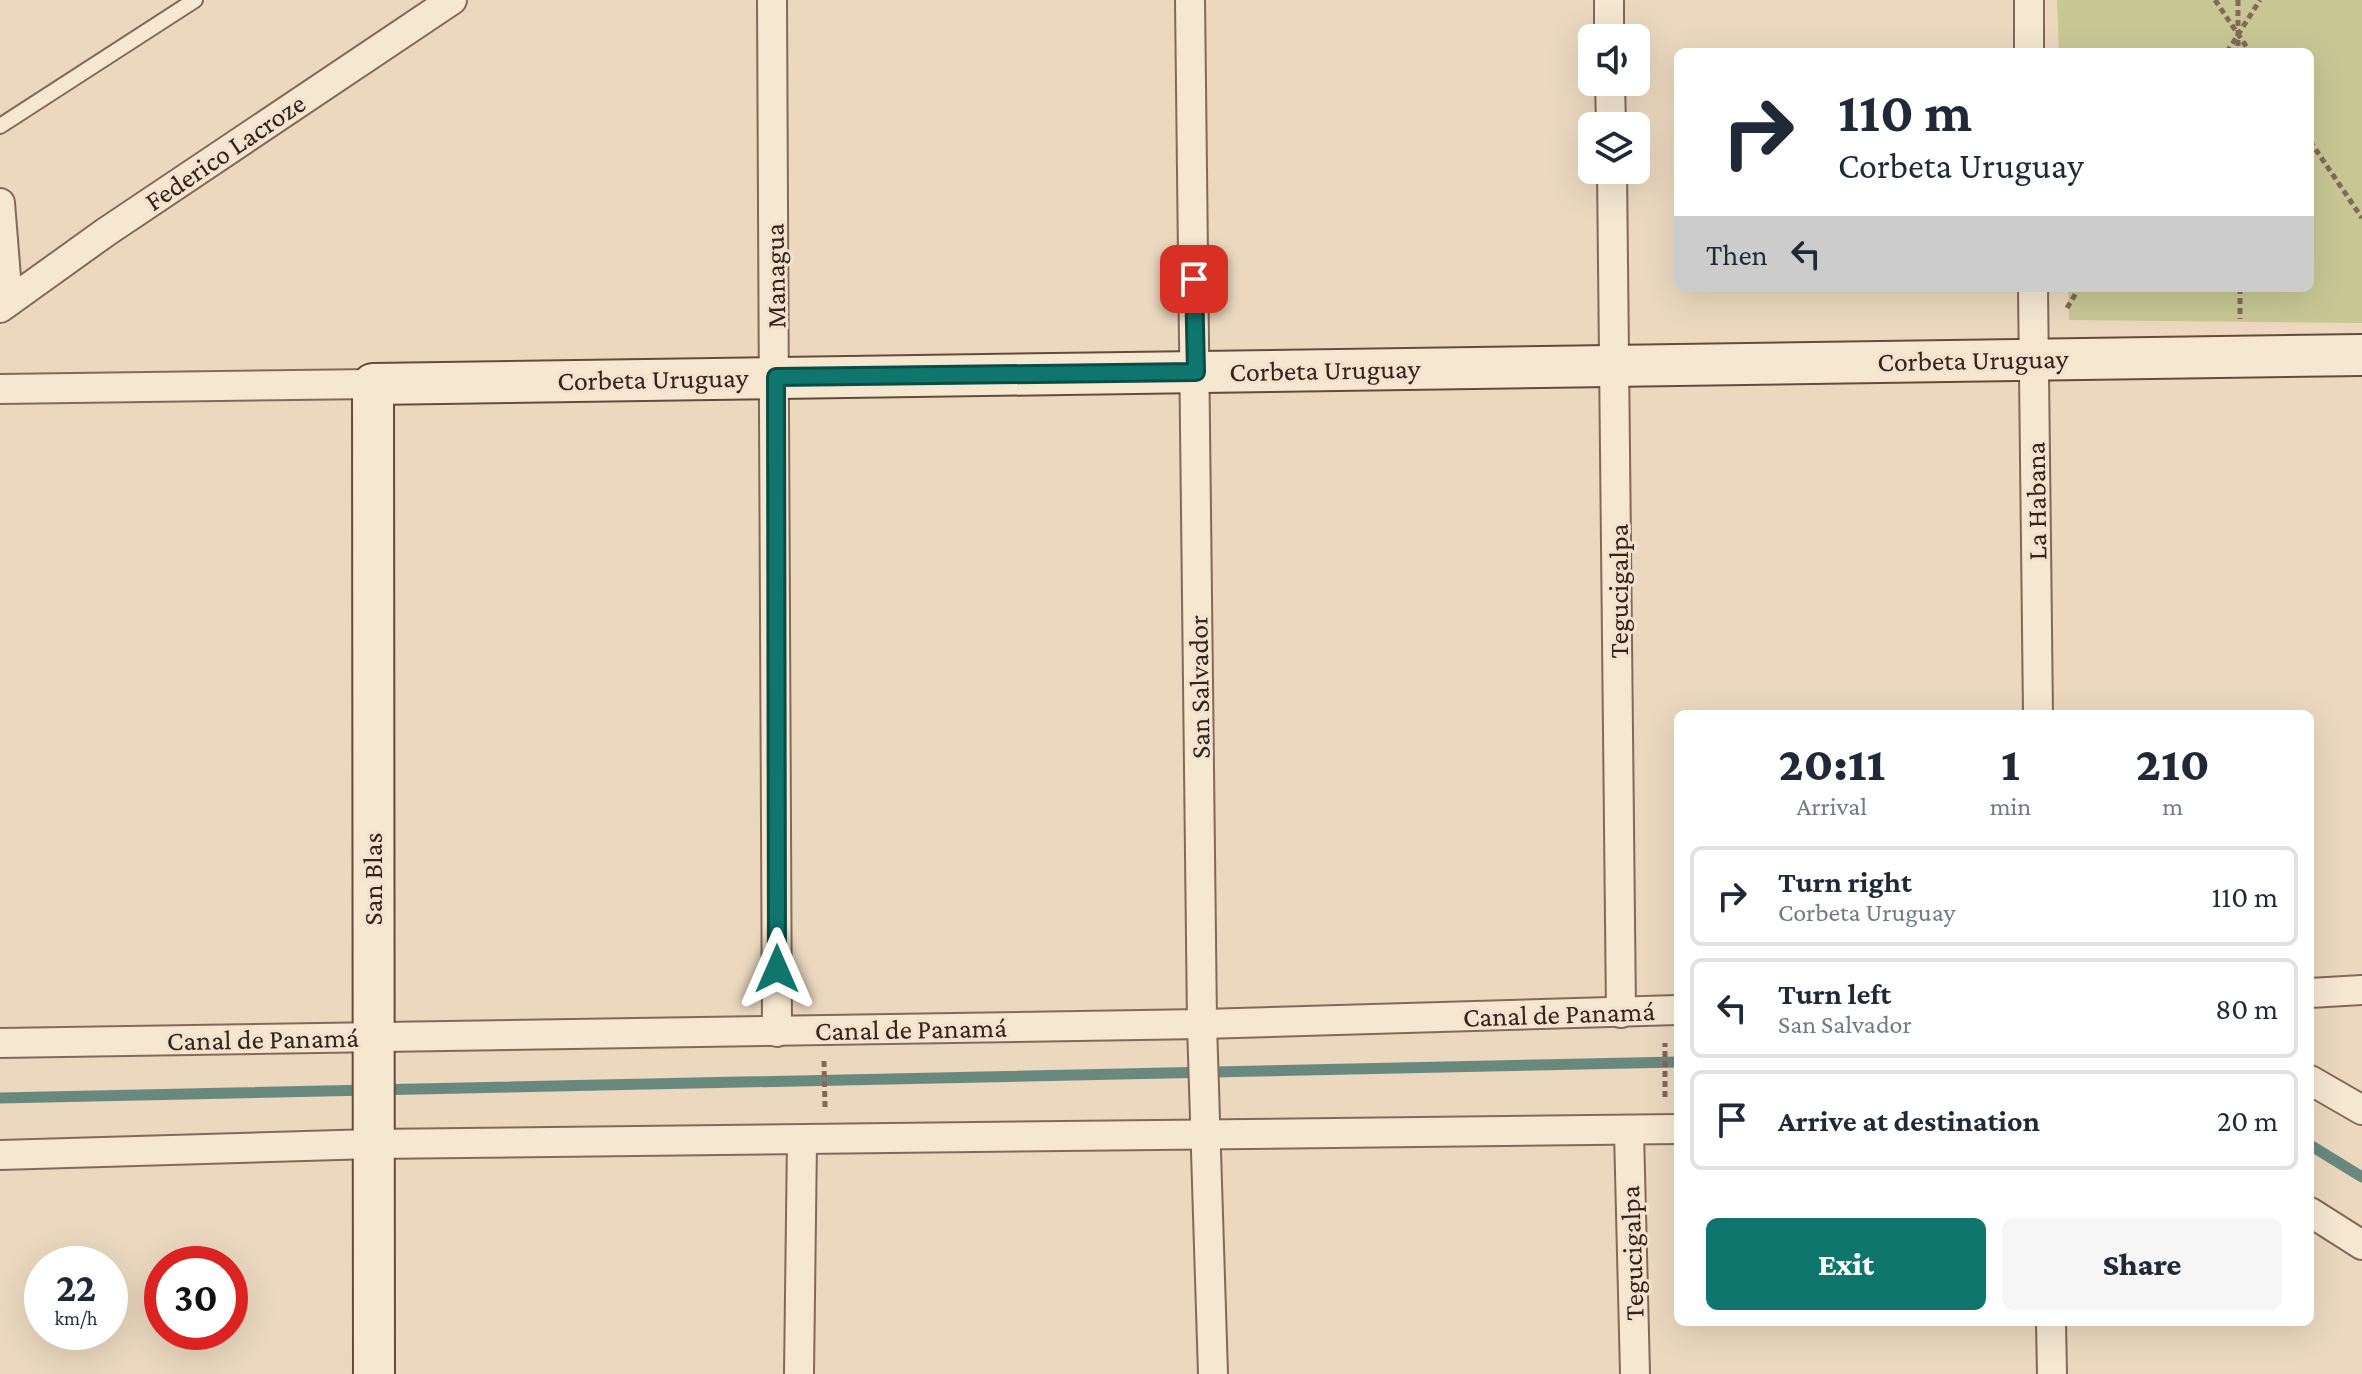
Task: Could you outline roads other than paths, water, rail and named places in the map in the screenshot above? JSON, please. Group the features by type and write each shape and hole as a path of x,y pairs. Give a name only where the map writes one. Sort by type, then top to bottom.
{"street":[{"name":"Federico Lacroze","path":"4,305 106,232 452,0"},
{"name":"Managua","path":"772,0 777,1032"},
{"name":"San Salvador","path":"1190,0 1202,1024 1213,1374"},
{"path":"1609,0 1609,24"},
{"path":"2029,0 2029,48"},
{"name":"Tegucigalpa","path":"1612,184 1621,1013"},
{"path":"0,203 4,305"},
{"name":"La Habana","path":"2033,292 2038,710"},
{"name":"Corbeta Uruguay","path":"0,389 2362,355"},
{"name":"San Blas","path":"373,384 374,1374"},
{"path":"2314,993 2362,990"},
{"name":"Canal de Panamá","path":"0,1043 372,1048 823,1030 1202,1024 1672,1010"},
{"path":"2314,1082 2362,1110"},
{"path":"0,1155 372,1131 814,1140 1629,1132 1672,1129"},
{"name":"Tegucigalpa","path":"1629,1132 1635,1374"},
{"path":"799,1374 814,1140"},
{"path":"2314,1215 2362,1245"},
{"path":"2051,1326 2052,1374"}],"lane":[{"path":"0,126 195,0"}],"waterway":[{"path":"0,1098 1674,1062"},
{"path":"2314,1147 2362,1177"}]}
